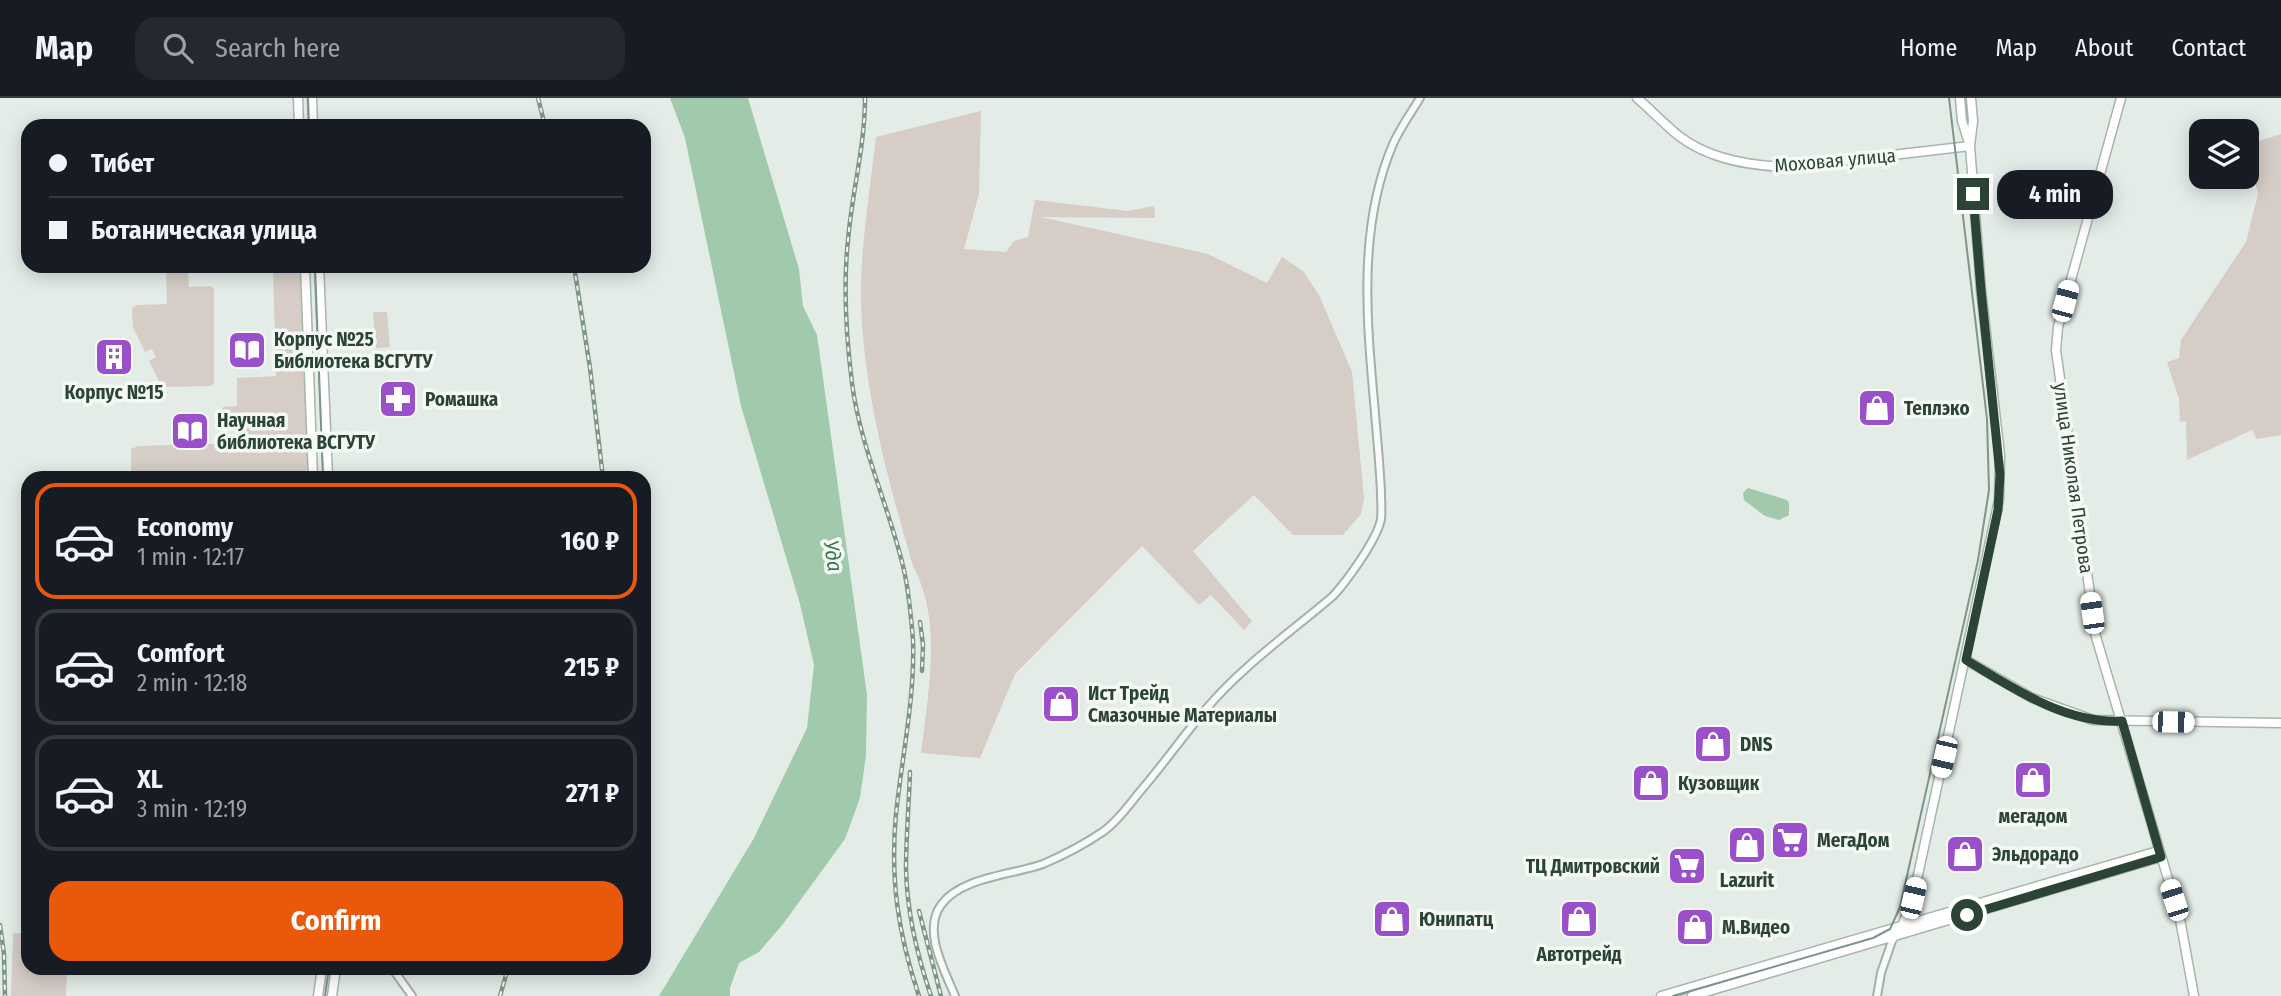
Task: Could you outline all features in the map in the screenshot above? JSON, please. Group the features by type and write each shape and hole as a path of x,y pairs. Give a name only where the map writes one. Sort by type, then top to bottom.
{"main road":[{"path":"298,98 299,119"},
{"path":"312,98 313,119"},
{"name":"Моховая улица","path":"1637,98 1679,136 1693,145 1735,161 1764,166 1789,167 1970,146"},
{"path":"1960,98 1962,121 1970,146"},
{"path":"1893,937 1902,926 1913,898 1996,520 2000,474 1981,290 1970,146 1973,121 1971,98"},
{"name":"улица Николая Петрова","path":"2121,98 2055,341 2096,637 2186,942 2194,996"},
{"path":"304,273 313,471"},
{"path":"319,273 328,471"},
{"path":"311,439 326,438"},
{"path":"1966,660 2024,694 2093,720 2281,723"},
{"path":"1661,996 2160,854"},
{"path":"1692,996 2160,854"},
{"path":"318,996 321,975"},
{"path":"332,996 335,975"}],"street":[{"path":"955,996 933,928 934,918 941,904 976,882 1042,864 1105,830 1125,812 1207,708 1240,675 1334,596 1377,533 1381,519 1380,467 1368,343 1367,276 1372,217 1381,178 1393,145 1420,98"},
{"path":"1877,996 1881,973 1893,937"},
{"path":"397,975 412,996"}],"shaded area":[{"path":"981,111 979,194 964,249 1006,252 1014,241 1028,237 1035,200 1128,211 1154,206 1155,218 1041,217 1208,254 1267,283 1282,257 1303,271 1319,295 1352,372 1364,498 1361,514 1343,535 1293,535 1254,495 1193,551 1252,621 1244,630 1211,595 1199,605 1142,546 1015,674 980,758 921,753 931,658 928,610 886,469 872,403 863,337 861,282 876,137"},
{"path":"2281,134 2281,435 2257,439 2252,430 2187,460 2186,421 2180,422 2179,399 2167,362 2179,358 2181,340 2246,242 2259,189 2259,141"},
{"path":"166,273 188,273 189,287 211,286 214,289 212,386 162,387 149,361 156,357 152,349 145,352 133,327 132,308 137,305 167,304"},
{"path":"273,273 301,273 309,471 131,471 131,449 138,446 239,443 238,428 223,426 222,410 223,407 237,406 237,378 276,376"},
{"path":"373,312 387,312 390,347 376,348"},
{"path":"13,933 21,934 21,975 67,975 66,996 11,996"}],"water":[{"name":"Уда","path":"670,98 748,98 799,269 803,306 817,335 867,695 866,755 860,798 845,839 783,924 759,952 739,963 730,988 730,996 659,996 754,838 807,728 814,665 800,604 741,406 685,138"},
{"path":"1748,488 1787,500 1789,515 1779,520 1765,516 1744,500 1743,493"}],"tram line":[{"path":"308,98 309,119"},
{"path":"1673,996 1873,938 1890,929 1900,907 1978,560 1989,490 1987,419 1949,98"},
{"path":"315,273 323,471"},
{"path":"325,996 328,975"}],"railway":[{"path":"538,98 543,119"},
{"path":"865,98 863,134 846,258 847,329 852,383 861,429 903,566 911,612 912,684 896,814 894,861 901,928 919,996"},
{"path":"575,273 602,471"},
{"path":"920,622 922,671"},
{"path":"910,772 906,857 908,902 921,965 931,996"},
{"path":"919,911 941,996"},
{"path":"0,925 5,996"},
{"path":"500,996 506,975"}],"place":[{"name":"Корпус №25 Библиотека ВСГУТУ","path":"247,350"},
{"name":"Корпус №15","path":"114,357"},
{"name":"Ромашка","path":"398,399"},
{"name":"Теплэко","path":"1877,408"},
{"name":"Научная библиотека ВСГУТУ","path":"190,431"},
{"name":"Ист Трейд Смазочные Материалы","path":"1061,704"},
{"name":"DNS","path":"1713,744"},
{"name":"мегадом","path":"2033,780"},
{"name":"Кузовщик","path":"1651,783"},
{"name":"МегаДом","path":"1790,840"},
{"name":"Lazurit","path":"1747,845"},
{"name":"Эльдорадо","path":"1965,854"},
{"name":"ТЦ Дмитровский","path":"1687,866"},
{"name":"Юнипатц","path":"1392,919"},
{"name":"Автотрейд","path":"1579,919"},
{"name":"М.Видео","path":"1695,927"}],"route":[{"path":"1967,915 2161,857 2122,721 2101,722 2048,705 1966,660 1998,510 2000,474 1973,194"}]}
